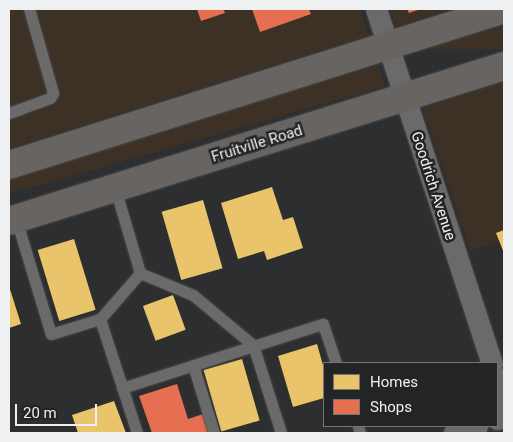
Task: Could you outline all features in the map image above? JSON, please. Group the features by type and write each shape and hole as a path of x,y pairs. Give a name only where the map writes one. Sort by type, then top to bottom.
{"main road":[{"path":"9,165 504,9"},
{"name":"Fruitville Road","path":"12,220 504,66"}],"street":[{"name":"Goodrich Avenue","path":"376,9 492,362"},
{"path":"498,381 504,400"},
{"path":"454,433 474,427"}],"lane":[{"path":"9,113 50,98 53,92 29,9"},
{"path":"115,188 140,273"},
{"path":"12,220 51,334 100,319 140,273"},
{"path":"140,273 193,295 253,345 281,433"},
{"path":"100,319 137,433"},
{"path":"122,388 323,324 336,362"},
{"path":"192,365 214,433"}],"shaded area":[{"path":"9,9 360,9 369,35 9,148"},
{"path":"390,9 450,9 396,26"},
{"path":"401,25 504,25 504,49 401,49"},
{"path":"379,65 385,86 12,193 9,182 9,171"},
{"path":"504,82 504,239 470,251 423,108"}],"building: Homes":[{"path":"272,187 283,220 293,217 303,248 267,260 264,251 238,259 221,203"},
{"path":"203,200 223,268 181,280 162,212"},
{"path":"504,230 504,253 496,233"},
{"path":"74,239 96,310 59,321 38,250"},
{"path":"9,286 21,324 9,328"},
{"path":"173,295 186,330 156,341 143,306"},
{"path":"317,344 323,365 323,398 293,407 278,356"},
{"path":"242,359 260,421 221,432 204,370"},
{"path":"114,401 126,433 78,433 72,415"}],"building: Shops":[{"path":"197,9 223,9 225,13 201,21"},
{"path":"252,9 309,9 311,14 260,32"},
{"path":"407,9 421,9 409,13"},
{"path":"177,384 188,419 203,414 209,432 152,433 139,396"}]}
